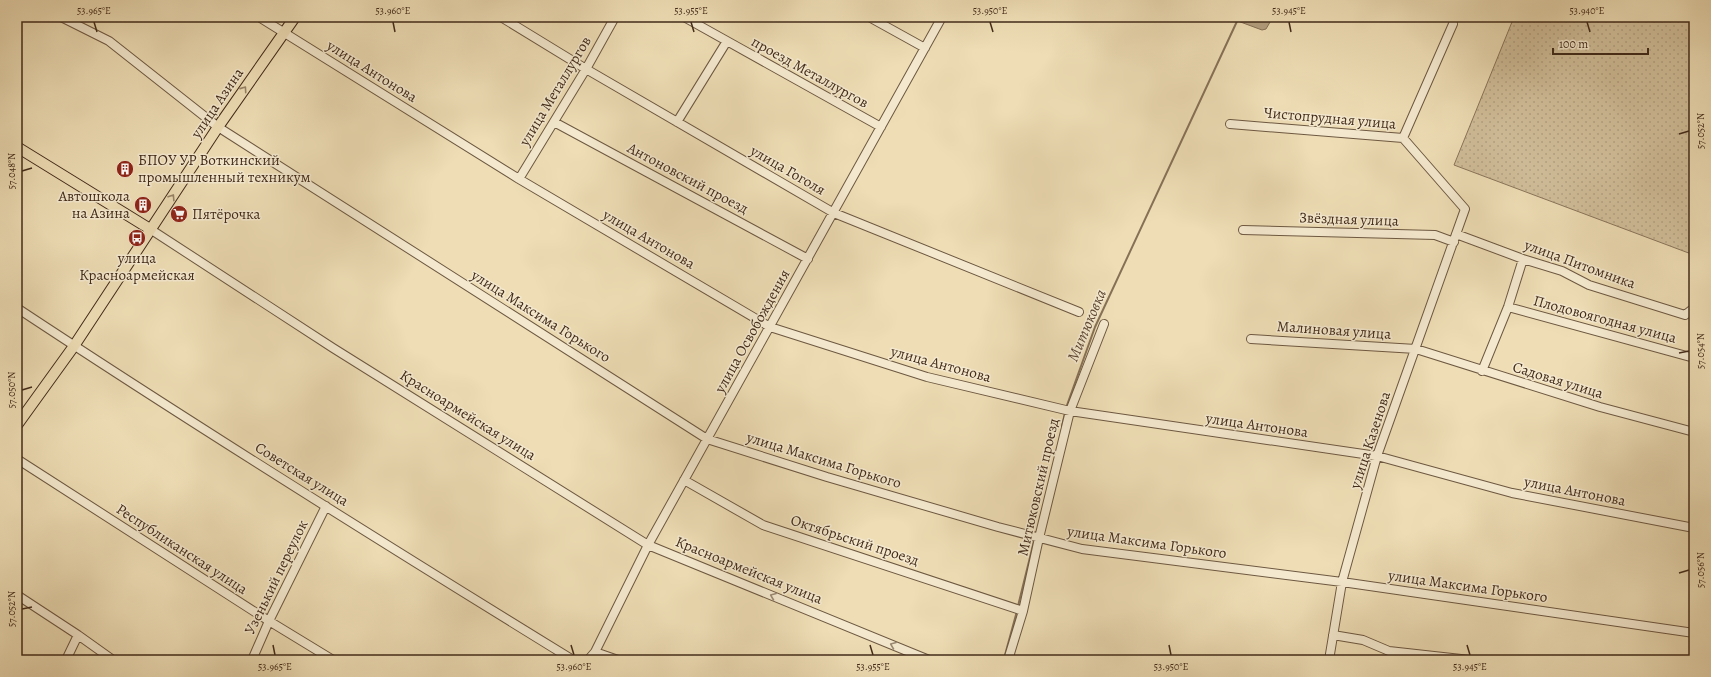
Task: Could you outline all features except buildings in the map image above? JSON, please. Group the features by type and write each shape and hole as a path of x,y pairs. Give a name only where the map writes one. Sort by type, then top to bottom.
{"main road":[{"name":"улица Азина","path":"17,425 74,346 218,127 283,32 295,17"},
{"name":"Красноармейская улица","path":"17,146 150,229"}],"street":[{"name":"улица Максима Горького","path":"61,17 109,41 218,127 707,439 827,477 1082,549 1342,582 1694,633"},
{"name":"улица Антонова","path":"259,17 519,179 770,327 927,377 1067,410 1377,456 1512,493 1694,528"},
{"name":"улица Гоголя","path":"501,17 586,69 834,213 1079,312"},
{"name":"улица Металлургов","path":"519,179 586,69 615,17"},
{"name":"проезд Металлургов","path":"684,17 881,127"},
{"path":"871,17 925,48"},
{"name":"улица Освобождения","path":"588,660 595,652 648,546 684,480 942,17"},
{"path":"1403,138 1453,24"},
{"path":"677,122 727,41"},
{"name":"Антоновский проезд","path":"554,122 808,259"},
{"name":"Чистопрудная улица","path":"1230,124 1403,138 1465,209 1455,238"},
{"name":"Красноармейская улица","path":"150,229 333,348 648,546 929,660"},
{"name":"Звёздная улица","path":"1243,230 1435,235 1455,238"},
{"name":"улица Питомника","path":"1455,238 1562,271 1589,285 1685,314 1694,308"},
{"name":"улица Казенова","path":"1329,660 1342,582 1377,456 1455,238"},
{"path":"1482,371 1508,307 1523,259"},
{"name":"Плодовоягодная улица","path":"1508,307 1694,358"},
{"name":"Советская улица","path":"17,308 74,346 326,506 573,660"},
{"name":"Митюковский проезд","path":"1008,660 1024,611 1036,537 1067,410 1104,324"},
{"name":"Малиновая улица","path":"1251,339 1416,349"},
{"name":"Садовая улица","path":"1416,349 1600,407 1694,432"},
{"name":"Республиканская улица","path":"17,459 269,621 334,660"},
{"name":"Октябрьский проезд","path":"684,480 763,525 1024,611"},
{"name":"Узенький переулок","path":"252,660 269,621 326,506"},
{"path":"17,595 78,635 112,660"},
{"path":"66,660 78,635"},
{"path":"1333,635 1363,640 1390,651 1470,660"},
{"path":"595,652 618,660"}],"shaded area":[{"path":"1227,17 1273,17 1266,29 1262,30"},
{"path":"1514,17 1694,17 1694,255 1454,165"}],"waterway":[{"name":"Митюковка","path":"1066,408 1095,327 1239,17"},
{"name":"Митюковка","path":"1062,426 1065,413"},
{"name":"Митюковка","path":"1018,606 1034,541"},
{"name":"Митюковка","path":"1005,655 1017,611"}],"place":[{"name":"БПОУ УР Воткинский промышленный техникум","path":"125,169"},
{"name":"Автошкола на Азина","path":"143,205"},
{"name":"Пятёрочка","path":"179,214"},
{"name":"улица Красноармейская","path":"137,238"}]}
